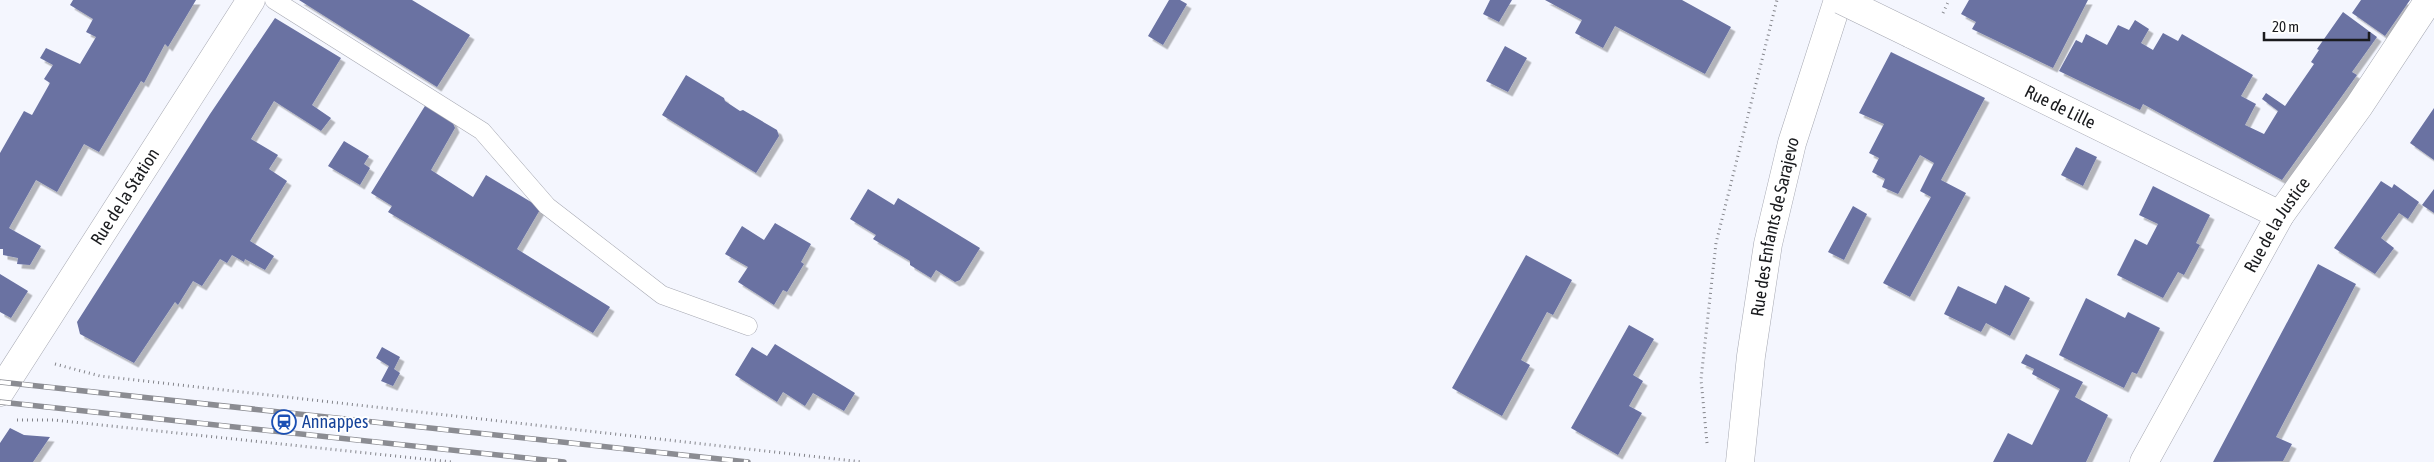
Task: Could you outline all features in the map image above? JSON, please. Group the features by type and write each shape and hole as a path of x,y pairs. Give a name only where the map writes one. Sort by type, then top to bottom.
{"street":[{"name":"Rue de la Station","path":"0,392 252,0"},
{"name":"Rue de Lille","path":"1840,0 2280,215"},
{"name":"Rue des Enfants de Sarajevo","path":"1740,462 1750,356 1770,235 1792,143 1840,0"},
{"name":"Rue de la Justice","path":"2144,462 2280,215 2359,106 2429,0"}],"lane":[{"path":"274,0 482,131 547,206 662,295 748,326"}],"path":[{"path":"1708,448 1701,379 1716,243 1777,0"},
{"path":"24,356 100,376 863,462"},
{"path":"9,420 54,420 452,462"}],"building":[{"path":"73,0 196,0 168,47 165,44 144,83 141,81 99,152 84,144 57,192 36,180 9,228 41,246 30,265 17,264 18,258 3,255 3,249 0,249 0,153 24,111 32,115 50,83 44,79 53,65 40,58 46,48 80,64 96,37 86,32 93,19 70,5"},
{"path":"299,0 412,0 470,35 437,87"},
{"path":"1169,0 1180,0 1187,4 1163,45 1148,36"},
{"path":"1490,0 1512,0 1499,22 1483,14"},
{"path":"1545,0 1682,0 1731,27 1705,74 1615,26 1603,48 1575,33 1582,20"},
{"path":"1969,0 2088,0 2053,68 1972,29 1976,22 1961,14"},
{"path":"2361,0 2410,0 2385,36 2352,13"},
{"path":"2343,12 2377,37 2352,72 2357,75 2282,180 2143,104 2140,110 2059,71 2076,40 2082,43 2086,34 2107,45 2118,25 2129,30 2135,20 2149,29 2141,43 2153,50 2163,33 2178,41 2182,34 2253,75 2241,96 2256,104 2245,125 2264,134 2278,111 2262,99 2266,93 2285,106 2314,64 2311,62 2319,50 2317,49"},
{"path":"275,18 341,58 312,105 331,118 321,131 274,101 251,139 278,155 269,169 287,181 250,241 274,256 265,270 245,259 244,262 232,255 227,263 220,259 202,286 193,281 178,305 175,302 134,363 80,334 77,322 210,114"},
{"path":"1505,46 1527,58 1508,92 1486,81"},
{"path":"1891,52 1985,98 1941,180 1966,193 1910,297 1883,283 1931,197 1920,191 1934,163 1920,155 1898,194 1882,187 1885,179 1872,172 1879,158 1869,153 1884,124 1859,113"},
{"path":"686,75 724,98 725,101 740,111 743,110 777,130 779,136 756,173 662,115"},
{"path":"428,101 452,121 455,128 431,170 473,197 486,175 541,208 517,249 610,307 593,333 388,212 392,206 371,193"},
{"path":"2434,108 2434,160 2410,143"},
{"path":"344,141 369,156 364,164 370,168 360,185 328,166"},
{"path":"2076,147 2097,157 2083,186 2061,175"},
{"path":"2381,181 2392,188 2394,184 2419,202 2408,219 2399,213 2381,238 2394,248 2375,274 2334,248"},
{"path":"2153,186 2210,215 2196,243 2200,245 2184,275 2178,272 2163,298 2117,275 2135,239 2147,245 2158,224 2139,215"},
{"path":"868,189 894,205 898,198 980,248 960,280 955,282 936,270 931,278 910,265 910,261 873,239 876,235 850,219"},
{"path":"2434,189 2434,213 2422,205"},
{"path":"1853,206 1867,214 1844,260 1828,252"},
{"path":"775,223 811,244 801,262 804,264 787,292 783,290 774,305 738,282 748,267 725,254 742,226 764,240"},
{"path":"1526,255 1572,280 1553,315 1547,312 1521,360 1530,365 1502,416 1452,388"},
{"path":"2318,264 2356,284 2276,437 2292,444 2283,461 2213,462"},
{"path":"0,274 28,291 11,318 0,312"},
{"path":"2005,285 2030,298 2010,336 1986,323 1981,332 1944,314 1958,286 1996,304"},
{"path":"2086,298 2125,318 2128,312 2160,328 2137,374 2132,372 2124,388 2059,355"},
{"path":"1629,325 1654,339 1633,375 1643,381 1629,406 1642,413 1618,455 1571,428"},
{"path":"775,344 855,393 844,411 813,393 805,406 783,392 777,402 735,375 752,347 767,356"},
{"path":"382,347 400,357 394,369 400,373 393,386 381,381 389,366 376,358"},
{"path":"2026,354 2083,382 2075,397 2108,415 2086,462 1993,462 2008,433 2032,445 2060,389 2032,374 2034,369 2021,363"},
{"path":"10,428 24,435 50,437 33,462 0,462 0,443"}],"railway":[{"path":"0,382 748,462"},
{"path":"0,402 564,462"}],"place":[{"name":"Annappes","path":"284,422"}]}
